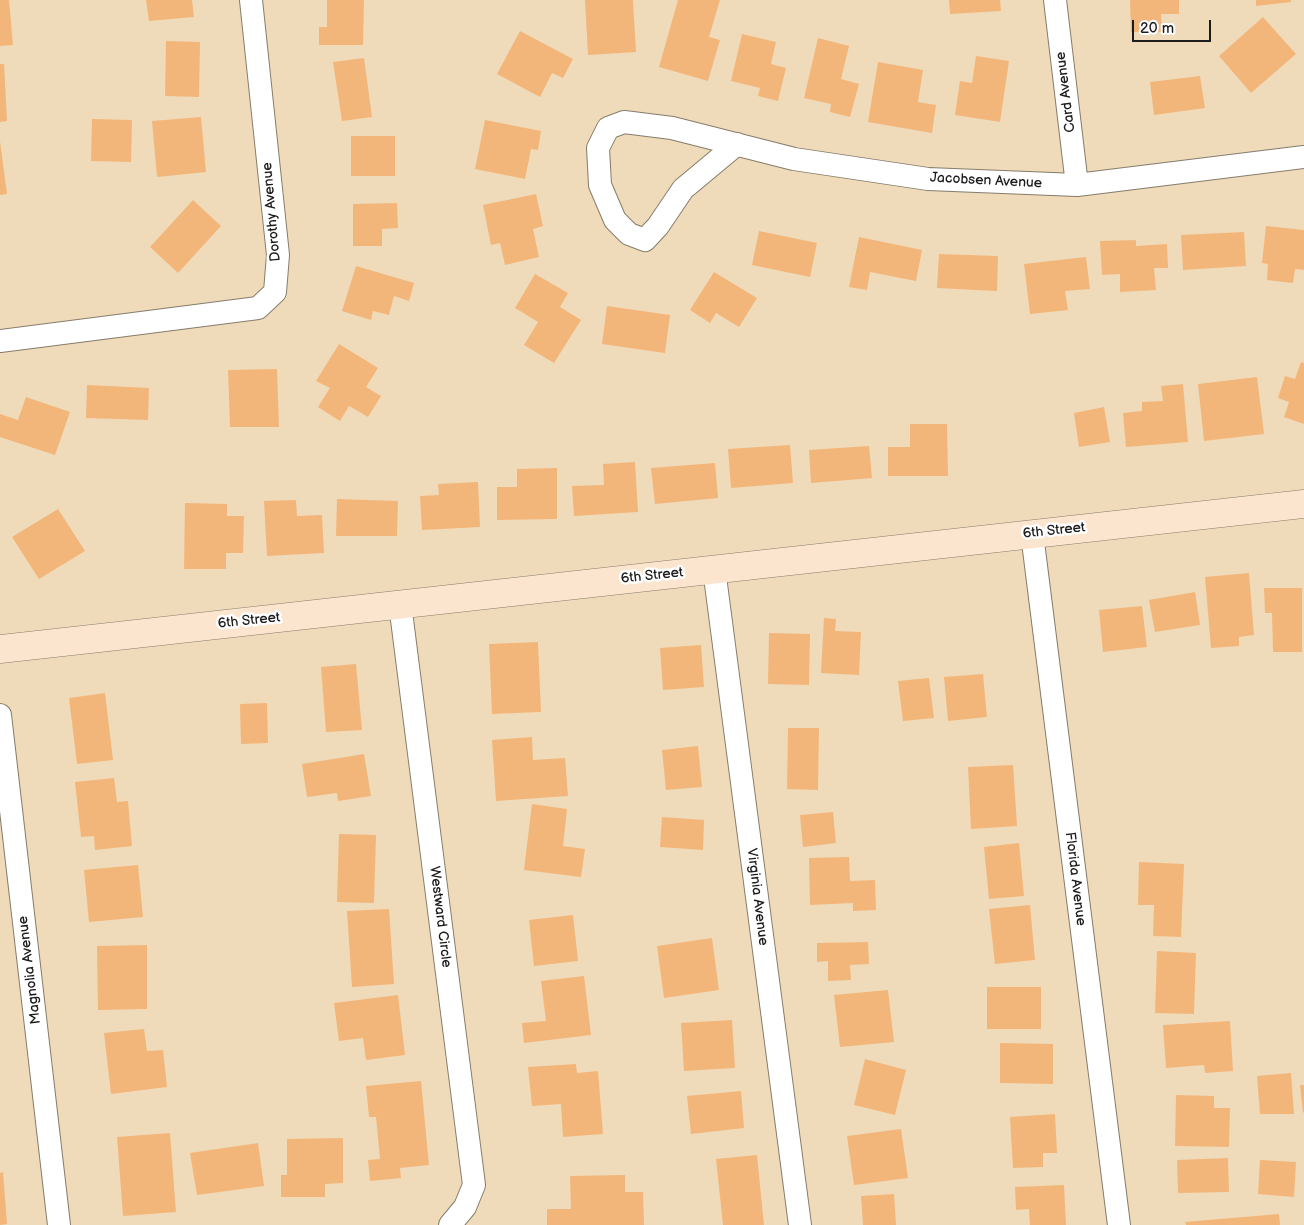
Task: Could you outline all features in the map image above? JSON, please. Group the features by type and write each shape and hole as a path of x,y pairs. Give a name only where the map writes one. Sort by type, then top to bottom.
{"street":[{"name":"Dorothy Avenue","path":"0,341 258,308 275,292 278,255 250,0"},
{"name":"Card Avenue","path":"1055,0 1077,185"},
{"name":"Jacobsen Avenue","path":"737,144 683,189 658,226 645,240 629,234 615,220 600,186 598,148 608,128 624,122 672,128 737,144 794,159 928,179 1077,185 1304,157"},
{"name":"6th Street","path":"0,649 1304,504"},
{"name":"Florida Avenue","path":"1032,534 1119,1225"},
{"name":"Virginia Avenue","path":"714,569 800,1225"},
{"name":"Westward Circle","path":"400,604 474,1185 465,1207 451,1224"},
{"name":"Magnolia Avenue","path":"0,716 59,1225"}],"building":[{"path":"0,0 9,0 13,45 0,46"},
{"path":"146,0 192,0 194,17 149,21"},
{"path":"327,0 364,0 363,45 319,45 319,27 327,27"},
{"path":"585,0 633,0 636,52 588,55"},
{"path":"678,0 720,0 709,37 720,40 708,81 659,67"},
{"path":"949,0 1000,0 1001,11 950,14"},
{"path":"1130,0 1179,0 1179,14 1161,14 1162,32 1131,32"},
{"path":"1256,0 1291,0 1291,2 1256,6"},
{"path":"1263,17 1296,54 1251,93 1219,56"},
{"path":"520,31 573,59 563,78 552,73 540,97 497,74"},
{"path":"742,34 776,42 771,64 786,68 778,101 758,96 760,88 731,81"},
{"path":"818,38 849,46 841,79 859,84 850,117 830,112 831,104 804,98"},
{"path":"166,41 200,42 199,97 165,96"},
{"path":"976,56 1009,61 1000,122 955,115 960,81 972,83"},
{"path":"364,58 372,117 342,121 333,62"},
{"path":"878,62 923,70 918,102 936,105 932,133 868,122"},
{"path":"0,64 4,64 7,121 0,122"},
{"path":"1200,76 1205,108 1154,115 1150,82"},
{"path":"201,117 206,172 157,177 152,121"},
{"path":"92,119 132,120 131,162 91,161"},
{"path":"485,120 541,131 538,150 531,149 525,179 475,169"},
{"path":"351,136 395,136 395,176 351,176"},
{"path":"0,141 7,194 0,195"},
{"path":"536,194 543,226 533,229 539,257 505,265 500,243 491,245 483,205"},
{"path":"193,200 221,226 178,273 150,247"},
{"path":"397,203 398,228 382,229 382,246 353,246 353,204"},
{"path":"1266,226 1304,230 1304,270 1295,269 1293,283 1267,280 1268,264 1262,263"},
{"path":"759,231 817,243 810,277 752,265"},
{"path":"1244,232 1246,266 1183,270 1181,235"},
{"path":"859,237 922,250 916,281 870,272 867,290 849,287"},
{"path":"1136,240 1136,246 1167,244 1168,268 1154,268 1156,290 1120,292 1120,274 1102,275 1100,241"},
{"path":"939,254 998,256 997,291 937,288"},
{"path":"1086,257 1090,289 1065,291 1068,310 1030,314 1024,264"},
{"path":"356,266 414,283 409,301 394,296 389,315 373,311 371,320 342,311"},
{"path":"714,272 757,298 739,327 716,313 710,323 690,310"},
{"path":"535,274 568,293 560,307 581,320 554,363 524,345 538,322 515,308"},
{"path":"607,306 670,315 665,353 602,344"},
{"path":"339,344 378,368 366,387 381,396 368,417 349,406 340,421 318,407 330,388 316,381"},
{"path":"1301,362 1304,363 1304,424 1284,417 1289,402 1278,398 1285,376 1295,379"},
{"path":"277,369 279,427 230,427 228,370"},
{"path":"1257,377 1264,434 1204,441 1198,384"},
{"path":"1183,384 1188,442 1126,447 1123,413 1142,411 1142,402 1163,401 1161,386"},
{"path":"87,385 149,388 148,420 86,418"},
{"path":"26,397 70,412 55,455 0,437 0,414 18,420"},
{"path":"1104,407 1110,442 1079,447 1074,413"},
{"path":"910,424 947,424 948,476 888,476 888,447 910,447"},
{"path":"790,445 793,483 731,488 728,449"},
{"path":"869,446 872,478 811,483 809,450"},
{"path":"635,462 638,512 574,516 572,486 604,485 603,464"},
{"path":"715,463 718,498 655,504 651,468"},
{"path":"557,468 557,519 497,520 497,487 517,487 517,469"},
{"path":"478,482 480,527 422,530 420,496 439,495 438,484"},
{"path":"337,499 398,501 397,536 336,536"},
{"path":"296,500 297,516 322,515 324,553 267,556 264,501"},
{"path":"185,503 227,504 227,516 244,516 243,553 226,553 226,569 184,569"},
{"path":"58,509 85,551 39,579 12,537"},
{"path":"1249,573 1254,635 1239,637 1239,646 1211,648 1205,577"},
{"path":"1264,588 1302,588 1302,652 1273,652 1272,613 1265,613"},
{"path":"1195,592 1200,625 1155,632 1149,600"},
{"path":"1142,606 1147,647 1103,652 1099,610"},
{"path":"824,618 836,619 835,631 861,632 859,675 821,673"},
{"path":"769,633 810,634 809,685 768,684"},
{"path":"538,642 541,712 492,714 489,644"},
{"path":"701,645 704,687 663,690 660,648"},
{"path":"356,664 362,730 326,732 321,667"},
{"path":"983,674 987,717 948,721 944,677"},
{"path":"929,678 934,718 903,721 898,681"},
{"path":"105,693 113,760 77,764 69,698"},
{"path":"267,703 268,743 241,744 240,704"},
{"path":"788,728 819,728 818,790 787,789"},
{"path":"532,737 533,760 565,758 568,796 496,801 492,740"},
{"path":"698,746 702,787 666,790 662,750"},
{"path":"364,754 371,796 338,801 337,793 307,797 302,764"},
{"path":"1013,765 1017,826 971,829 968,767"},
{"path":"114,778 117,802 128,801 132,846 95,850 94,836 81,837 75,782"},
{"path":"532,804 567,809 563,846 585,849 581,877 524,870"},
{"path":"833,812 836,843 803,847 800,815"},
{"path":"662,817 704,820 703,850 660,847"},
{"path":"339,834 376,835 374,903 337,902"},
{"path":"1019,843 1024,896 989,899 984,847"},
{"path":"849,857 850,881 875,880 876,910 853,911 853,903 810,905 809,858"},
{"path":"1139,862 1184,864 1181,937 1153,936 1154,905 1138,905"},
{"path":"138,865 143,917 89,922 84,870"},
{"path":"1030,905 1035,960 995,964 989,909"},
{"path":"389,909 394,984 352,987 347,911"},
{"path":"573,915 578,961 534,966 529,920"},
{"path":"712,938 719,990 664,998 657,946"},
{"path":"868,942 869,964 850,965 851,980 828,981 828,961 817,962 817,943"},
{"path":"147,945 147,1009 98,1010 97,946"},
{"path":"1157,951 1196,953 1194,1014 1155,1013"},
{"path":"584,976 591,1035 524,1043 522,1023 546,1021 541,981"},
{"path":"987,987 1041,987 1041,1029 987,1029"},
{"path":"888,990 894,1042 840,1047 834,995"},
{"path":"398,995 405,1055 366,1060 363,1038 339,1041 334,1003"},
{"path":"732,1020 735,1068 684,1071 681,1023"},
{"path":"1230,1021 1233,1071 1205,1073 1204,1065 1166,1068 1163,1025"},
{"path":"144,1029 147,1051 163,1050 167,1087 111,1094 104,1033"},
{"path":"1000,1043 1053,1044 1053,1084 1000,1083"},
{"path":"865,1059 906,1070 895,1115 854,1105"},
{"path":"576,1064 577,1073 598,1071 603,1134 563,1137 561,1104 532,1106 528,1067"},
{"path":"1291,1073 1294,1114 1260,1114 1257,1076"},
{"path":"421,1081 429,1165 400,1168 401,1178 370,1181 368,1160 380,1159 376,1117 369,1117 366,1086"},
{"path":"1300,1085 1304,1085 1303,1113"},
{"path":"741,1091 744,1128 691,1134 687,1096"},
{"path":"1176,1095 1214,1096 1214,1108 1230,1108 1229,1147 1175,1146"},
{"path":"1055,1114 1057,1153 1043,1153 1043,1167 1013,1168 1010,1117"},
{"path":"901,1129 908,1178 854,1185 847,1136"},
{"path":"170,1133 176,1212 123,1216 117,1137"},
{"path":"343,1138 343,1183 325,1184 325,1197 281,1197 281,1175 287,1175 287,1139"},
{"path":"258,1143 264,1186 197,1195 190,1153"},
{"path":"757,1155 764,1225 723,1225 716,1159"},
{"path":"1228,1158 1229,1192 1178,1193 1177,1160"},
{"path":"1260,1160 1296,1162 1294,1197 1258,1194"},
{"path":"3,1172 7,1224 0,1225 0,1173"},
{"path":"625,1175 625,1192 643,1192 644,1225 547,1225 547,1209 571,1209 570,1176"},
{"path":"1064,1185 1066,1225 1030,1225 1029,1209 1016,1210 1015,1187"},
{"path":"894,1194 896,1225 863,1225 861,1196"},
{"path":"1279,1214 1280,1225 1186,1225 1185,1222"}]}
